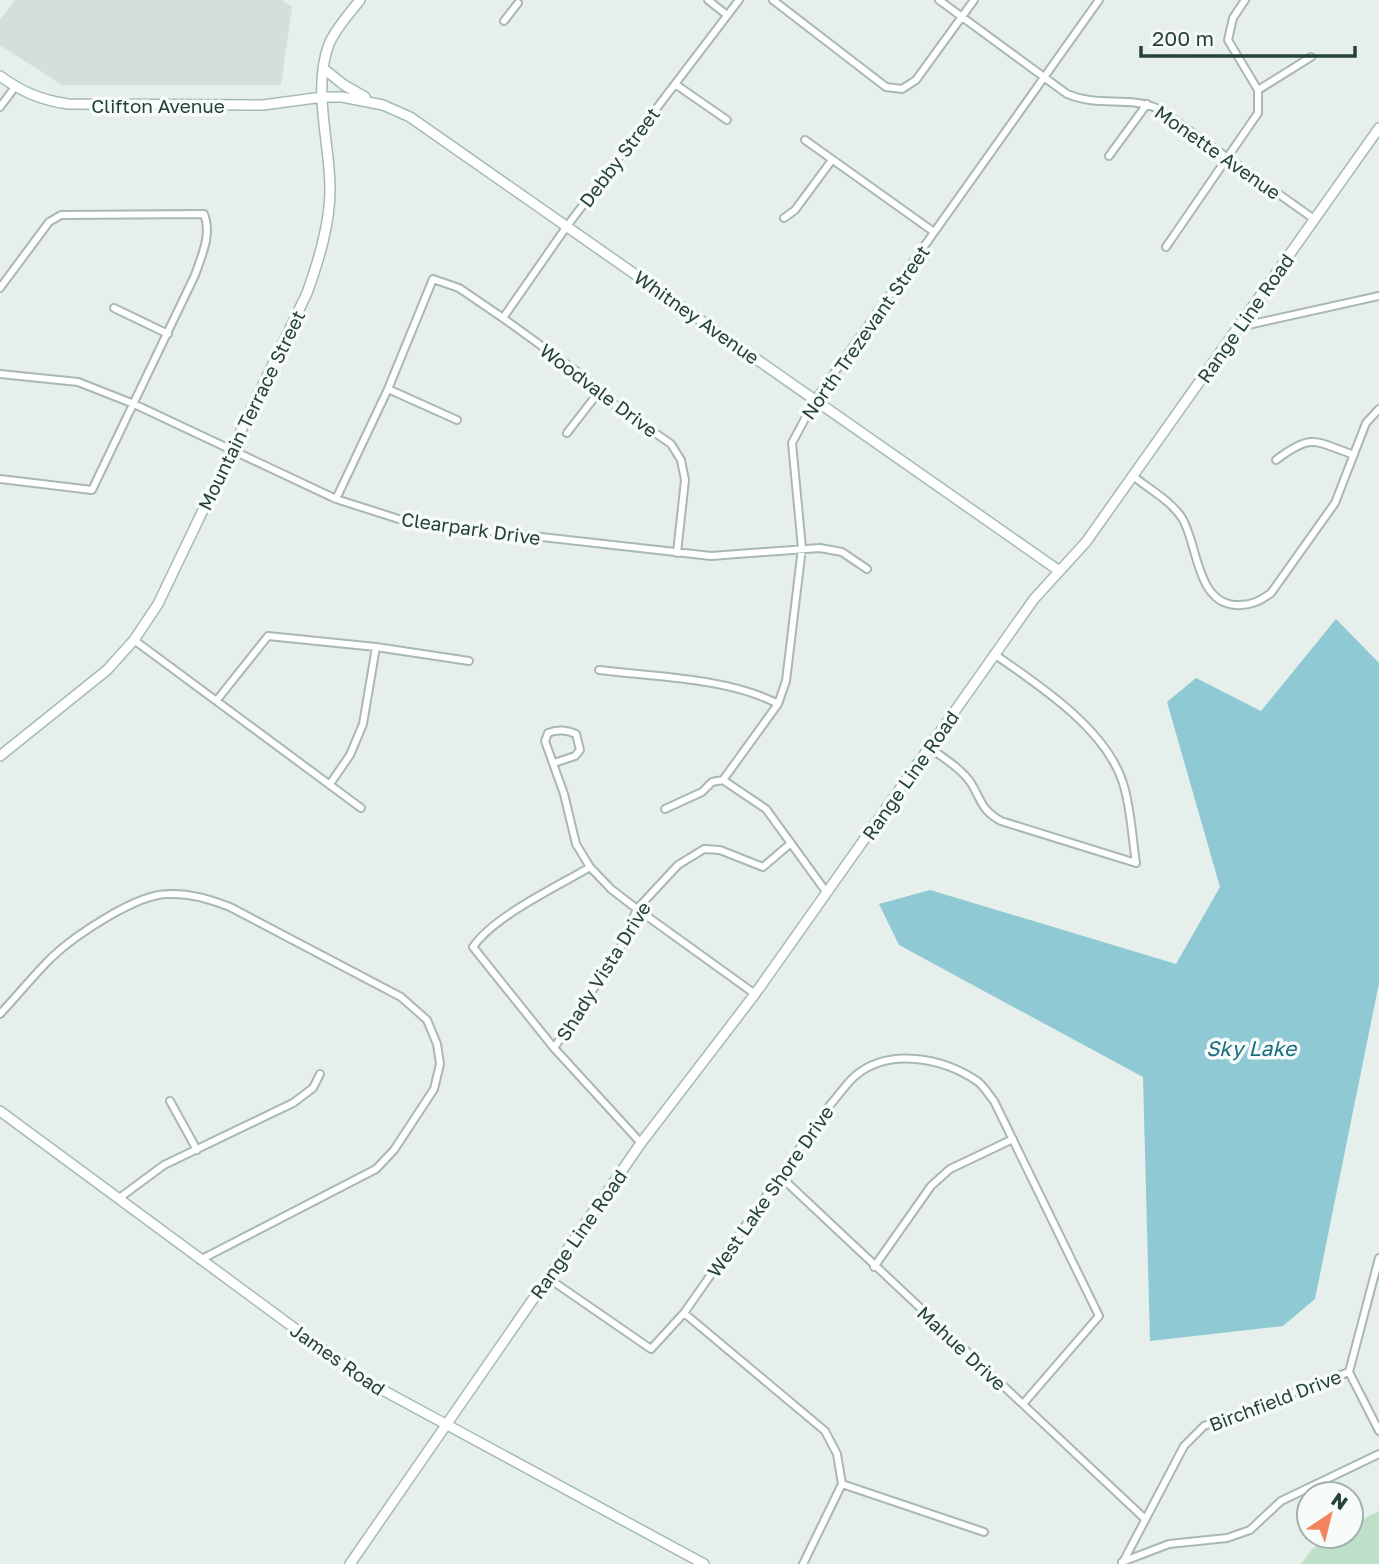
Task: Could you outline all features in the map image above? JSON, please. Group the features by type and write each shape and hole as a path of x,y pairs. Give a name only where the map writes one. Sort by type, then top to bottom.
{"main road":[{"name":"Mountain Terrace Street","path":"0,757 107,670 134,640 158,604 307,293 321,255 330,190 323,97 324,69 330,42 360,0"},
{"path":"324,69 344,85 376,103"},
{"name":"Clifton Avenue","path":"0,76 15,87 44,101 68,104 263,105 323,97"},
{"name":"Whitney Avenue","path":"323,97 342,96 376,103 410,117 1058,570"},
{"name":"Range Line Road","path":"350,1564 641,1143 755,994 1034,599 1086,542 1379,128"},
{"name":"James Road","path":"0,1111 385,1393 704,1564"}],"street":[{"path":"708,0 727,15"},
{"name":"Debby Street","path":"503,318 567,226 739,0"},
{"path":"773,0 886,88 902,89 916,80 974,0"},
{"name":"Monette Avenue","path":"939,0 1066,94 1084,101 1132,101 1159,109 1314,219"},
{"name":"North Trezevant Street","path":"723,780 778,704 786,681 802,548 792,443 815,400 1099,0"},
{"path":"1166,247 1258,113 1258,90 1228,40 1233,18 1245,0"},
{"path":"504,20 517,1"},
{"path":"1258,90 1311,57"},
{"path":"675,84 727,120"},
{"path":"0,107 15,87"},
{"path":"1109,156 1147,104"},
{"path":"805,140 934,232"},
{"path":"784,218 795,210 832,160"},
{"path":"0,288 49,222 61,215 204,214 208,224 206,242 195,275 92,490 0,479"},
{"name":"Woodvale Drive","path":"388,389 433,279 458,288 583,376 598,393 671,444 681,460 685,480 677,553"},
{"path":"1239,327 1379,296"},
{"path":"114,308 168,334"},
{"name":"Clearpark Drive","path":"0,374 78,382 134,404 336,499 408,522 711,556 820,548 842,552 867,569"},
{"path":"336,499 388,389 457,421"},
{"path":"567,433 598,393"},
{"path":"1133,476 1180,515 1188,527 1209,589 1230,605 1245,605 1259,601 1271,593 1335,503 1366,423 1379,409"},
{"path":"1276,460 1300,443 1311,441 1354,455"},
{"path":"217,700 268,636 469,661"},
{"path":"134,640 361,807"},
{"path":"330,784 349,755 363,724 376,648"},
{"path":"929,747 960,770 971,783 980,804 990,815 1001,821 1136,863 1124,785 1114,761 1101,743 1071,713 1033,681 994,654"},
{"path":"600,670 732,687 757,693 778,704"},
{"path":"554,763 576,756 580,750 576,734 570,731 554,731 548,733 545,741 565,794 576,844 590,867 611,889 755,994"},
{"path":"665,809 702,792 712,782 723,780 766,809 827,893"},
{"name":"Shady Vista Drive","path":"554,1048 621,948 637,909 678,865 704,849 720,850 763,867 791,843"},
{"path":"590,867 487,929 473,947 554,1048 641,1143"},
{"path":"0,1014 52,957 99,922 138,901 165,893 200,895 230,907 401,997 427,1020 438,1044 440,1064 433,1089 394,1150 376,1169 200,1260"},
{"name":"West Lake Shore Drive","path":"548,1278 651,1349 684,1313 830,1105 855,1075 879,1063 930,1059 978,1082 994,1101 1013,1139"},
{"path":"118,1199 164,1165 293,1103 313,1088 320,1074"},
{"path":"170,1101 197,1150"},
{"path":"874,1267 931,1186 950,1169 1013,1139 1099,1316 1024,1404"},
{"name":"Mahue Drive","path":"781,1178 1144,1518"},
{"name":"Birchfield Drive","path":"1122,1563 1184,1446 1204,1426 1349,1372 1379,1258"},
{"path":"684,1313 825,1431 837,1454 842,1484 803,1564"},
{"path":"1349,1372 1379,1431"},
{"path":"1122,1563 1169,1544 1227,1538 1250,1530 1281,1500 1379,1454"},
{"path":"842,1484 984,1532"}],"shaded area":[{"path":"15,0 282,0 292,7 281,85 62,85 0,45 0,20"}],"green space":[{"path":"1379,1511 1379,1564 1301,1564 1312,1550 1365,1550 1365,1518"}],"water":[{"name":"Sky Lake","path":"1336,619 1379,663 1379,983 1315,1299 1283,1326 1150,1341 1143,1077 899,945 879,904 930,890 1176,964 1220,887 1167,702 1196,678 1261,711"}]}
